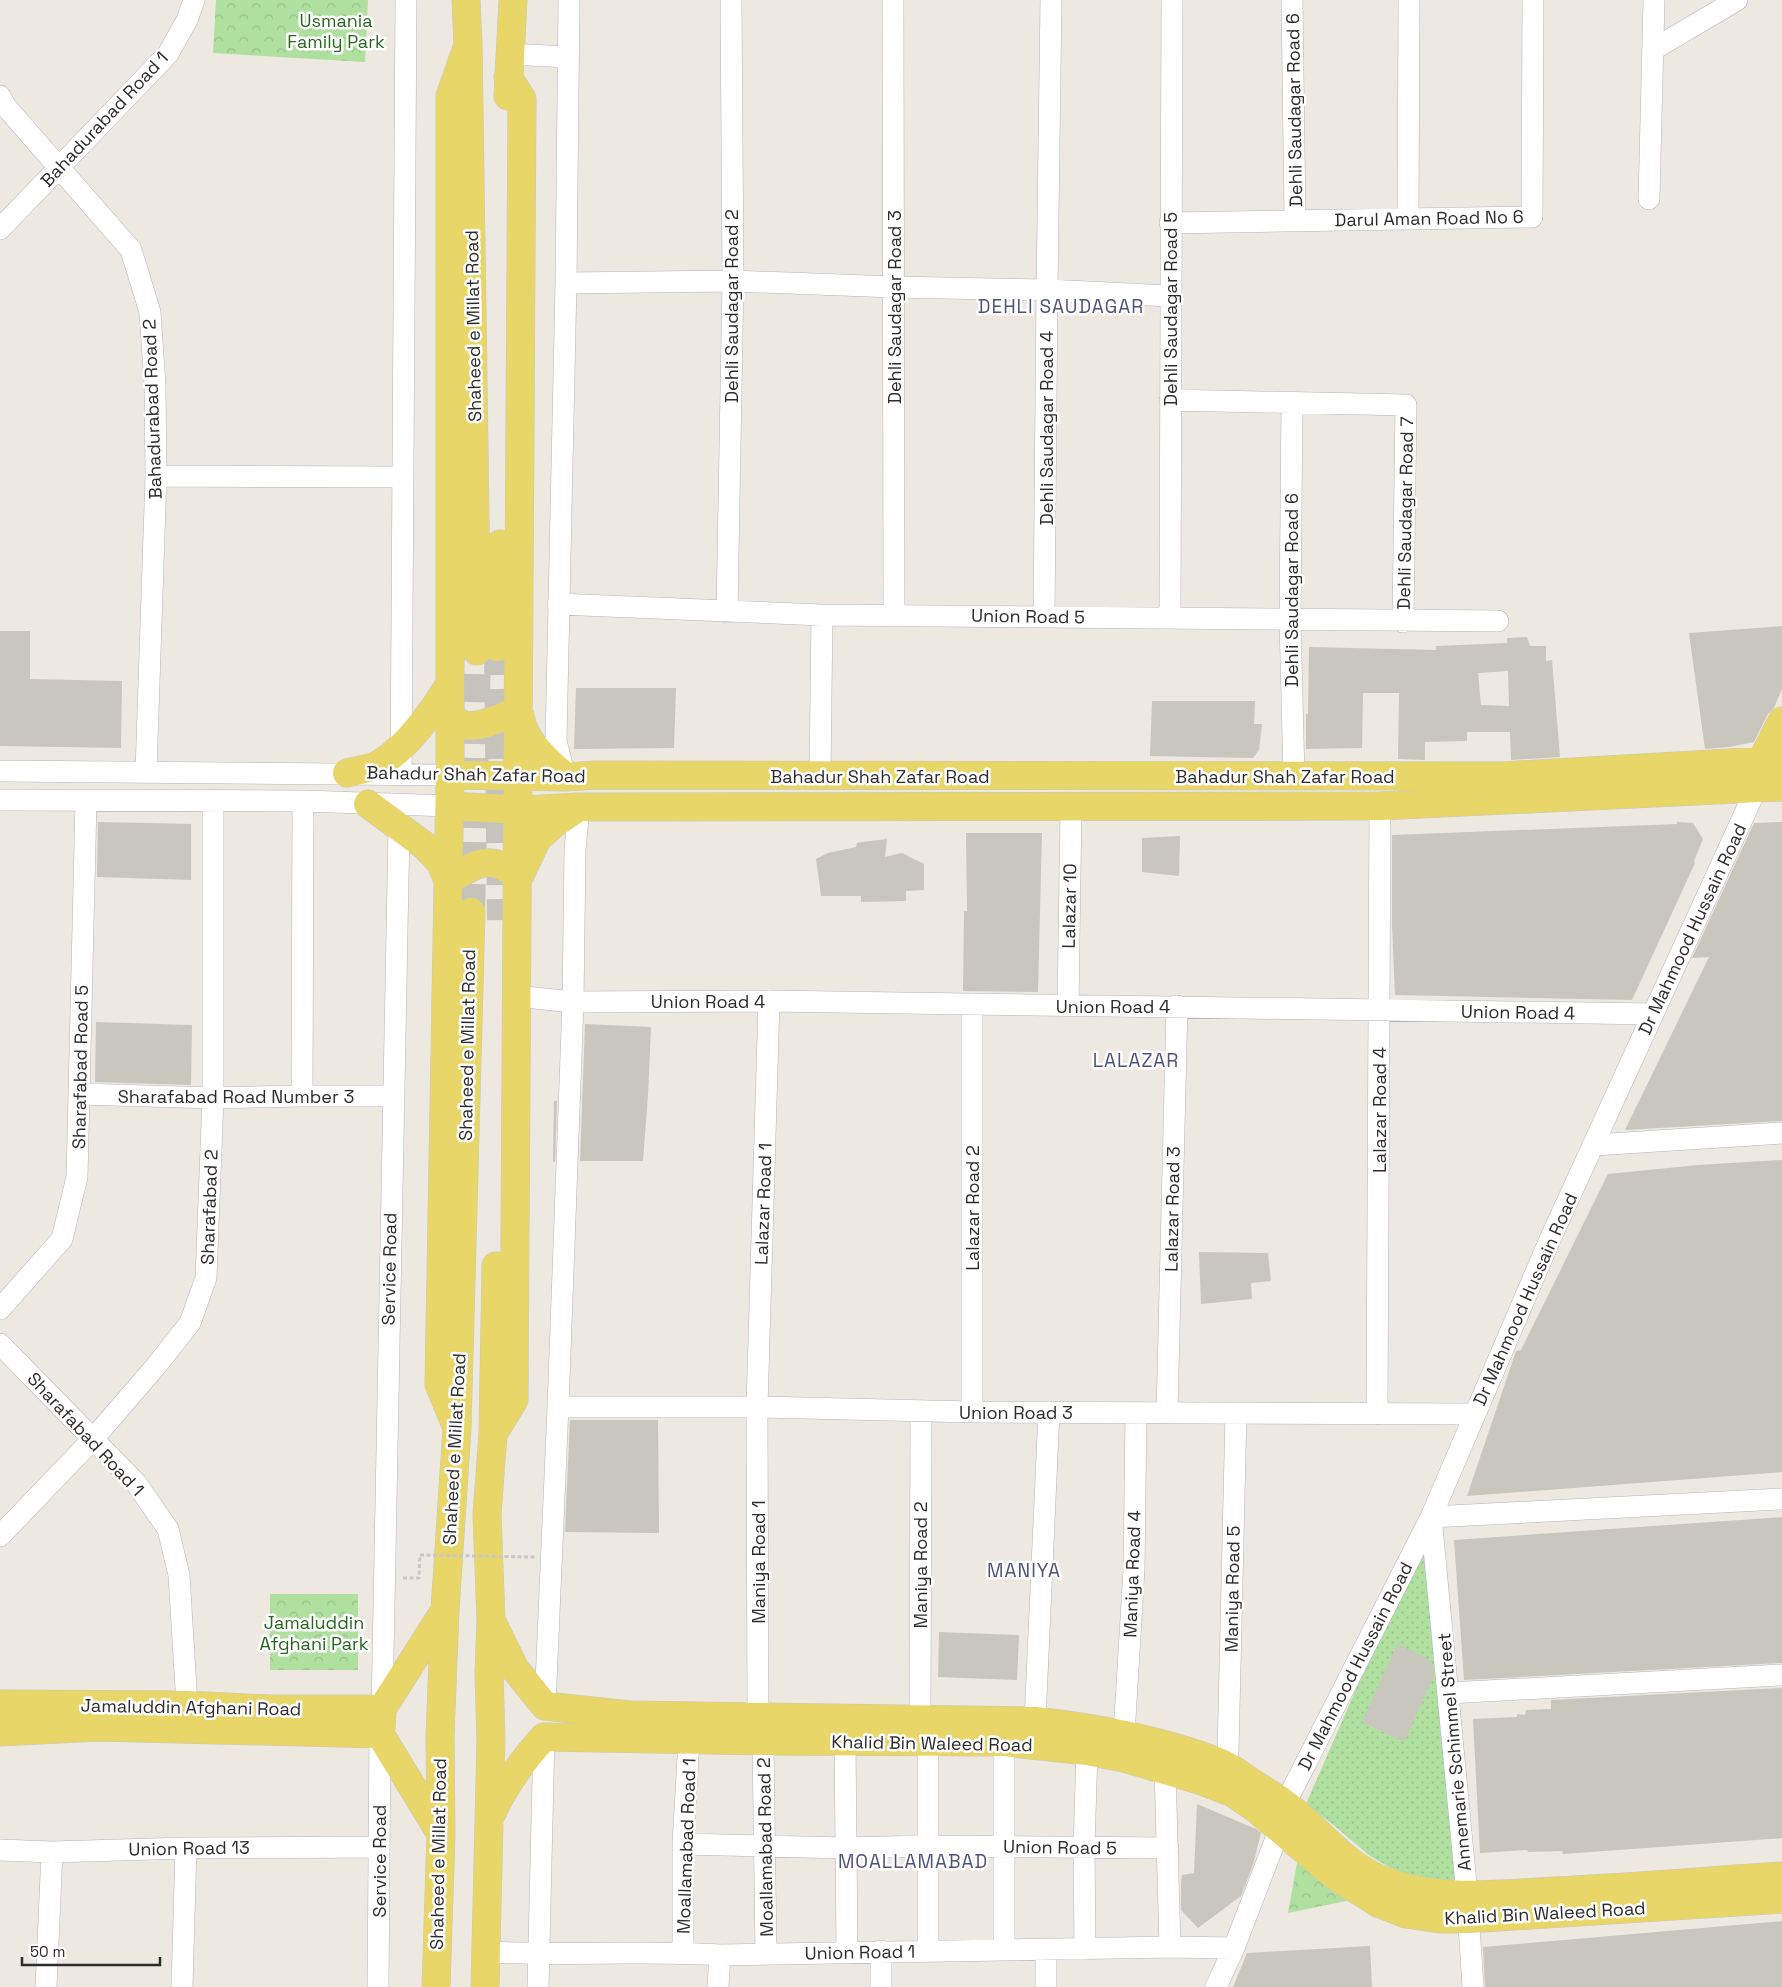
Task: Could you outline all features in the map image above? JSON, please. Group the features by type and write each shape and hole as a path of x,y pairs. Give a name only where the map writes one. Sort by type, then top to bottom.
{"main road":[{"name":"Shaheed e Millat Road","path":"466,0 488,649 513,0"},
{"path":"457,1428 439,1384 450,806 450,96 468,45"},
{"path":"493,1434 514,1400 522,99 509,66"},
{"path":"347,773 380,764 394,754 428,715 450,683"},
{"path":"449,711 457,722 470,726 518,705"},
{"path":"518,705 522,728 538,750 565,777"},
{"path":"1771,761 1782,721"},
{"name":"Bahadur Shah Zafar Road","path":"450,775 565,777 595,775 1502,776 1771,761"},
{"name":"Bahadur Shah Zafar Road","path":"450,806 526,810 579,807 1380,806 1769,788"},
{"path":"368,804 424,846 441,863 448,881"},
{"path":"517,879 537,839 554,823 579,807"},
{"path":"448,881 476,864 486,862 500,864 517,879"},
{"name":"Shaheed e Millat Road","path":"436,1987 441,1834 440,1737 457,1428 471,912"},
{"name":"Shaheed e Millat Road","path":"485,1987 491,1620 487,1514 493,1434 501,920"},
{"path":"441,1834 381,1722 446,1610"},
{"path":"491,1620 515,1669 545,1706 630,1727 761,1728"},
{"name":"Jamaluddin Afghani Road","path":"0,1704 187,1705 268,1709 381,1722"},
{"path":"489,1820 498,1799 516,1771 544,1737 545,1706"},
{"name":"Khalid Bin Waleed Road","path":"761,1728 845,1740 1035,1720 1080,1726 1176,1748 1223,1764 1282,1816 1338,1852 1366,1873 1411,1890 1435,1893 1467,1907 1782,1899"},
{"name":"Jamaluddin Afghani Road","path":"0,1732 98,1727 381,1722"},
{"name":"Khalid Bin Waleed Road","path":"544,1737 630,1727 689,1740 761,1728 924,1731 1087,1751 1124,1758 1165,1769 1232,1793 1255,1808 1282,1816"},
{"name":"Khalid Bin Waleed Road","path":"1467,1907 1782,1876"}],"street":[{"name":"Bahadurabad Road 1","path":"0,229 168,54 187,20 194,0"},
{"path":"400,773 406,0"},
{"path":"565,777 556,740 566,283 569,0"},
{"name":"Dehli Saudagar Road 2","path":"727,612 733,281 731,0"},
{"name":"Dehli Saudagar Road 3","path":"893,0 894,615"},
{"name":"Dehli Saudagar Road 4","path":"1044,617 1046,290 1051,0"},
{"name":"Dehli Saudagar Road 5","path":"1170,618 1172,0"},
{"name":"Dehli Saudagar Road 6","path":"1292,0 1295,220"},
{"path":"1408,219 1409,0"},
{"name":"Darul Aman Road No 6","path":"1170,223 1532,217 1532,0"},
{"path":"1649,199 1654,0"},
{"path":"1654,50 1737,0"},
{"path":"509,66 568,57"},
{"name":"Bahadurabad Road 2","path":"0,96 6,107 131,250 150,312 155,385 156,476 146,772"},
{"path":"566,283 733,281 1046,290 1170,296"},
{"path":"1170,400 1292,403"},
{"name":"Dehli Saudagar Road 6","path":"1292,403 1290,620 1294,776"},
{"name":"Dehli Saudagar Road 7","path":"1292,403 1406,405 1403,622"},
{"path":"156,476 402,477"},
{"name":"Union Road 5","path":"558,604 822,615 1403,622 1498,621"},
{"path":"820,776 822,615"},
{"name":"Bahadur Shah Zafar Road","path":"0,771 400,773 450,775"},
{"name":"Dr Mahmood Hussain Road","path":"1216,1987 1234,1948 1282,1816 1431,1517 1551,1237 1653,1014 1769,788"},
{"name":"Bahadur Shah Zafar Road","path":"0,800 303,801 450,806"},
{"name":"Sharafabad Road 5","path":"0,1309 62,1239 77,1177 86,801"},
{"path":"302,1096 303,801"},
{"name":"Sharafabad 2","path":"0,1536 94,1438 156,1366 190,1323 206,1278 213,1098 213,802"},
{"name":"Lalazar Road 4","path":"1377,1414 1380,806"},
{"path":"545,1706 573,1002 575,850 579,807"},
{"name":"Lalazar 10","path":"1068,1006 1071,807"},
{"name":"Service Road","path":"378,1987 381,1722 399,828"},
{"name":"Union Road 4","path":"516,996 573,1002 769,1001 1653,1014"},
{"name":"Lalazar Road 1","path":"757,1407 769,1001"},
{"name":"Lalazar Road 2","path":"972,1004 972,1412"},
{"name":"Lalazar Road 3","path":"1167,1413 1177,1006"},
{"name":"Sharafabad Road Number 3","path":"80,1094 213,1098 393,1096"},
{"path":"1594,1144 1782,1133"},
{"name":"Sharafabad Road 1","path":"0,1344 136,1483 168,1530 179,1575 187,1705"},
{"name":"Union Road 3","path":"558,1407 757,1407 972,1412 1475,1414"},
{"name":"Maniya Road 1","path":"757,1407 761,1728"},
{"name":"Maniya Road 2","path":"921,1411 928,1950"},
{"path":"1035,1720 1049,1412"},
{"name":"Maniya Road 4","path":"1124,1735 1134,1569 1136,1412"},
{"name":"Maniya Road 5","path":"1223,1764 1228,1752 1236,1413"},
{"path":"1431,1517 1782,1499"},
{"name":"Annemarie Schimmel Street","path":"1431,1517 1449,1693 1472,1987"},
{"path":"1449,1693 1782,1674"},
{"name":"Moallamabad Road 2","path":"761,1728 766,1953"},
{"path":"538,1987 544,1737"},
{"name":"Moallamabad Road 1","path":"683,1953 683,1844 689,1740"},
{"path":"845,1740 847,1951"},
{"path":"1004,1742 1004,1949"},
{"path":"1085,1949 1084,1848 1087,1751"},
{"path":"1165,1769 1170,1946"},
{"name":"Union Road 5","path":"683,1844 845,1848 928,1846 1168,1848"},
{"name":"Union Road 13","path":"0,1850 52,1852 186,1848 379,1846"},
{"path":"182,1987 186,1848"},
{"path":"46,1987 52,1852"},
{"name":"Union Road 1","path":"486,1952 538,1954 683,1953 720,1955 847,1951 1046,1950 1170,1946 1234,1948"},
{"path":"1046,1950 1046,1987"},
{"path":"881,1951 881,1987"},
{"path":"718,1987 720,1955"}],"path":[{"path":"384,1577 419,1578 420,1554 535,1557"}],"green space":[{"name":"Usmania Family Park","path":"216,0 368,0 365,62 213,53"},
{"path":"1431,1517 1468,1884 1436,1885 1396,1871 1370,1856 1306,1804"},
{"name":"Jamaluddin Afghani Park","path":"270,1594 358,1594 358,1670 270,1670"},
{"path":"1297,1863 1351,1900 1288,1913"}],"building":[{"path":"1782,626 1782,689 1774,708 1768,714 1754,742 1705,749 1689,633"},
{"path":"0,631 30,631 30,679 122,681 121,748 0,746"},
{"path":"1527,637 1530,646 1546,646 1546,661 1552,660 1560,757 1511,760 1510,732 1467,732 1467,741 1425,742 1425,760 1398,759 1399,693 1363,693 1362,748 1306,749 1309,647 1436,650 1436,646 1507,643 1507,638","holes":["1508,671 1509,706 1481,705 1478,673"]},
{"path":"576,688 676,688 674,748 574,749"},
{"path":"1152,701 1255,701 1254,724 1262,724 1259,750 1253,758 1150,756"},
{"path":"98,822 191,824 191,880 97,877"},
{"path":"1677,822 1693,823 1703,839 1694,861 1695,863 1632,1000 1395,995 1392,925 1392,835 1677,824"},
{"path":"1782,822 1782,1121 1625,1130 1709,957 1692,958 1754,823"},
{"path":"966,833 1042,833 1038,992 963,991 964,911 967,911"},
{"path":"1180,836 1179,876 1142,872 1142,838"},
{"path":"887,839 885,857 902,853 924,864 924,890 906,891 906,901 861,902 861,896 821,896 816,859 828,853 856,847 857,843"},
{"path":"96,1022 192,1025 191,1085 95,1082"},
{"path":"585,1024 651,1027 643,1161 580,1161"},
{"path":"554,1101 557,1101 555,1162 553,1162"},
{"path":"1782,1160 1782,1472 1467,1496 1516,1351 1521,1350 1608,1174 1698,1165"},
{"path":"1199,1252 1268,1253 1271,1281 1251,1283 1252,1299 1201,1304"},
{"path":"570,1420 658,1420 659,1533 565,1532"},
{"path":"1782,1517 1782,1663 1464,1680 1454,1540"},
{"path":"939,1632 1019,1635 1017,1680 938,1677"},
{"path":"1397,1644 1432,1661 1434,1676 1404,1742 1362,1722"},
{"path":"1782,1688 1782,1838 1563,1854 1562,1851 1528,1852 1527,1850 1480,1853 1473,1719 1517,1717 1517,1714 1525,1715 1526,1710 1551,1709 1551,1700"},
{"path":"1197,1804 1256,1829 1261,1833 1253,1865 1241,1896 1198,1928 1181,1910 1182,1875 1194,1873"},
{"path":"1782,1921 1782,1987 1485,1987 1483,1947"},
{"path":"1370,1946 1372,1987 1233,1987 1247,1953"}],"tunnel":[{"path":"498,647 501,920"},
{"path":"471,912 477,651"}],"district":[{"name":"DEHLI SAUDAGAR","path":"1061,306"},
{"name":"LALAZAR","path":"1136,1060"},
{"name":"MANIYA","path":"1024,1570"},
{"name":"MOALLAMABAD","path":"913,1861"}]}
